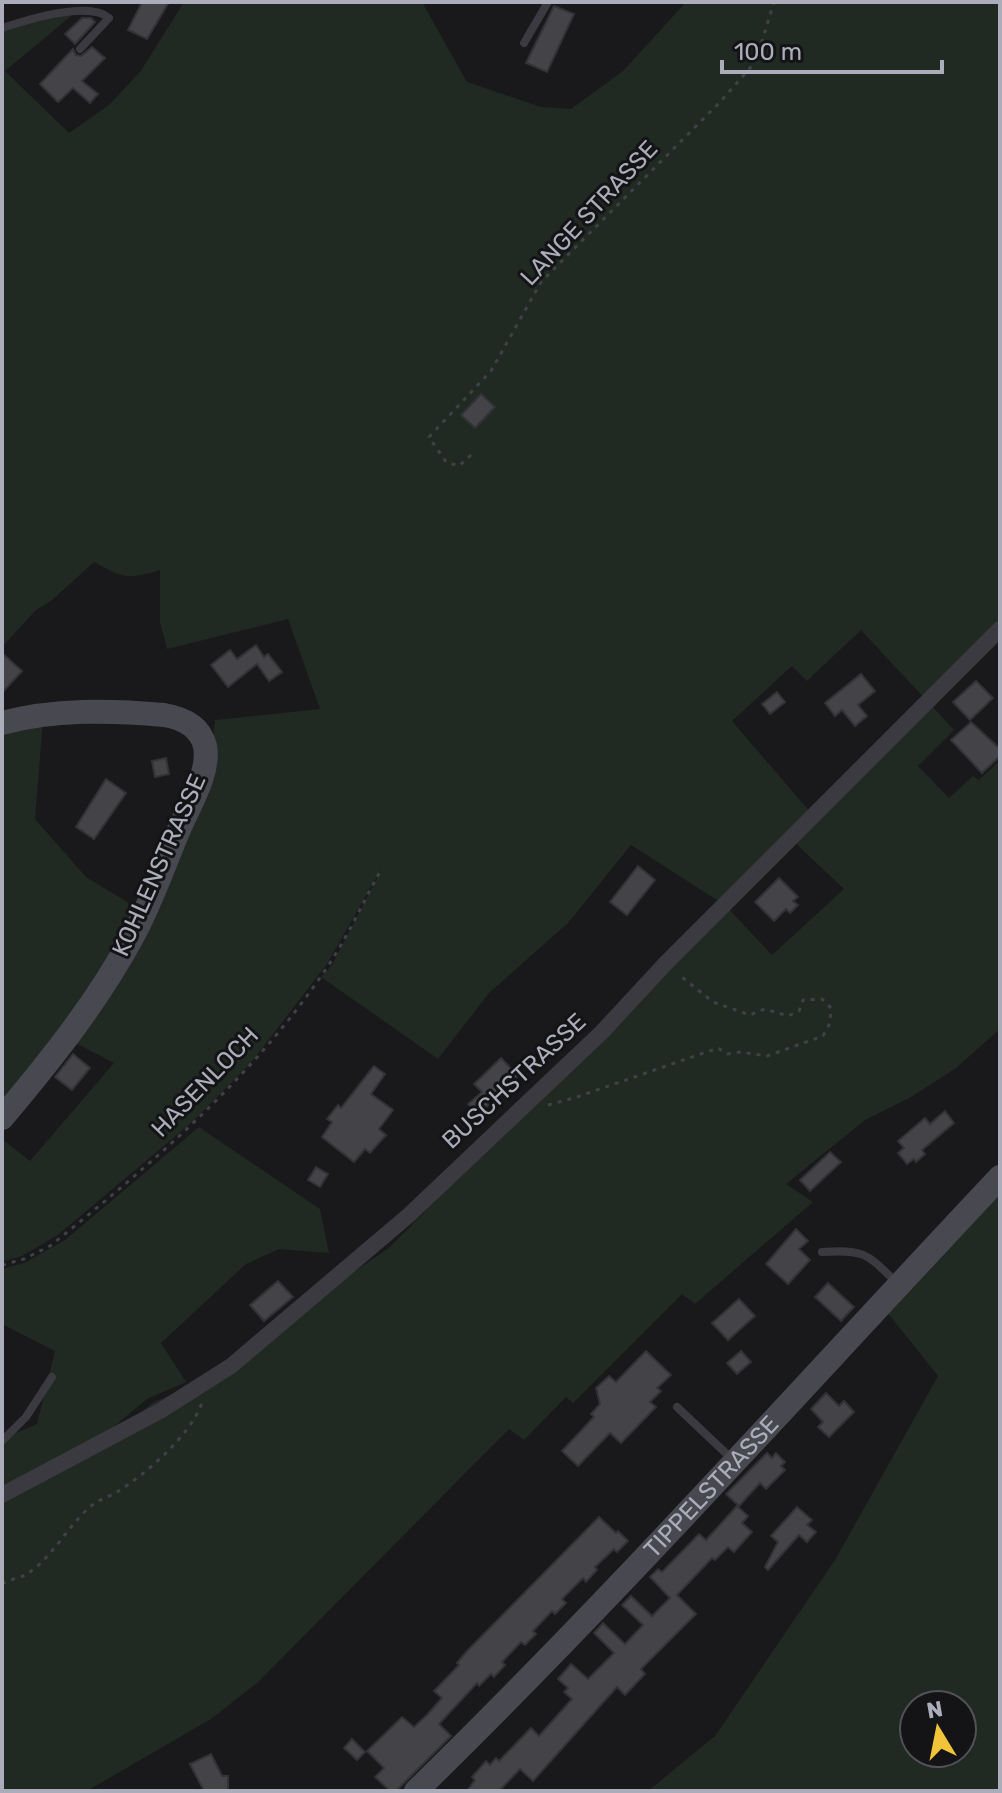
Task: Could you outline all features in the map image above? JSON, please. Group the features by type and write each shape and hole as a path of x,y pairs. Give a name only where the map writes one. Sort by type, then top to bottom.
{"street":[{"name":"BUSCHSTRASSE","path":"2,1495 205,1384 277,1328 409,1215 602,1032 666,963 1000,629"},
{"name":"KOHLENSTRASSE","path":"2,723 76,712 164,715 177,717 192,726 204,742 206,754 197,786 134,933 71,1034 2,1118"},
{"name":"TIPPELSTRASSE","path":"416,1791 510,1699 1000,1177"}],"lane":[{"path":"524,43 548,2"},
{"path":"2,28 78,10 97,10 107,15 109,18 80,49"},
{"path":"822,1252 852,1250 864,1253 899,1285"},
{"path":"2,1441 26,1417 52,1377"},
{"path":"677,1407 735,1462"}],"path":[{"name":"LANGE STRASSE","path":"471,455 459,466 446,462 429,437 491,371 541,282 721,101 756,61 774,2"},
{"name":"HASENLOCH","path":"2,1265 24,1259 50,1246 194,1125 251,1067 328,966 381,870"},
{"path":"517,1111 574,1098 718,1048 727,1054 741,1052 767,1056 823,1036 830,1023 831,1008 822,999 803,1000 799,1011 788,1016 765,1009 750,1015 713,1002 666,963"},
{"path":"2,1584 24,1575 46,1557 95,1503 118,1491 171,1448 199,1410 205,1384"},
{"path":"1000,1524 1000,1535"}],"shaded area":[{"path":"184,2 422,2 467,82 541,107 571,109 623,71 686,2 1000,2 1000,622 926,700 861,630 807,681 792,666 732,721 812,814 720,902 631,845 568,923 489,993 438,1059 321,977 332,965 383,866 327,964 250,1064 191,1123 58,1235 22,1256 2,1262 2,1139 30,1161 114,1063 70,1040 211,761 215,720 320,709 288,619 167,649 160,622 160,570 126,576 94,562 51,601 36,610 2,647 2,30 77,11 5,71 69,133 109,105 140,72"},
{"path":"931,705 954,730 918,766 949,798 973,776 979,780 1000,760 1000,1029 956,1068 911,1097 865,1120 786,1184 813,1202 695,1304 682,1294 573,1403 566,1397 524,1440 509,1429 257,1683 211,1719 87,1791 2,1791 2,1501 116,1432 154,1402 235,1367 328,1290 390,1247 726,906 772,955 844,889 794,842"},
{"path":"43,720 35,819 86,877 137,908 87,1001 2,1111 2,729"},
{"path":"199,1127 320,1209 329,1253 279,1249 246,1264 161,1343 186,1382 147,1399 111,1429 2,1496 2,1439 37,1424 55,1351 2,1324 2,1269 24,1263 65,1240"},
{"path":"1000,1187 1000,1791 648,1791 715,1736 835,1560 938,1376 886,1311"}],"building":[{"path":"142,2 169,2 147,39 128,30"},
{"path":"554,6 574,14 547,72 526,63"},
{"path":"82,18 91,18 95,22 75,44 65,34"},
{"path":"92,47 105,58 82,81 98,94 90,103 73,88 58,102 40,84 73,49 76,55 81,56"},
{"path":"481,394 495,407 475,428 461,415"},
{"path":"256,645 264,657 268,654 282,672 269,681 257,664 228,687 211,665 230,650 237,659"},
{"path":"2,653 22,671 2,693"},
{"path":"861,674 875,691 858,705 867,716 855,726 842,710 835,716 825,703"},
{"path":"976,681 993,698 970,720 953,702"},
{"path":"777,692 785,702 770,714 762,704"},
{"path":"971,722 1000,749 1000,756 982,773 951,740"},
{"path":"166,758 169,774 155,777 152,761"},
{"path":"106,779 126,793 94,839 76,827"},
{"path":"638,866 655,880 627,915 610,902"},
{"path":"779,878 798,897 793,901 798,905 790,913 786,909 774,921 755,902"},
{"path":"73,1054 90,1068 72,1090 55,1077"},
{"path":"501,1058 518,1076 478,1115 468,1104 482,1092 474,1084"},
{"path":"374,1066 385,1074 371,1094 393,1110 379,1129 386,1135 370,1153 365,1149 354,1162 322,1137 332,1122 327,1119 338,1105 341,1108"},
{"path":"945,1111 954,1123 922,1150 925,1154 916,1162 914,1159 907,1164 898,1153 904,1148 898,1141 925,1118 930,1124"},
{"path":"830,1152 841,1162 810,1191 800,1180"},
{"path":"316,1167 328,1174 320,1187 308,1180"},
{"path":"796,1229 808,1241 799,1249 810,1260 788,1284 766,1264"},
{"path":"278,1281 293,1297 264,1321 250,1305"},
{"path":"828,1283 854,1307 841,1321 815,1297"},
{"path":"739,1299 755,1316 728,1340 712,1323"},
{"path":"646,1351 671,1375 657,1388 661,1391 650,1402 656,1407 621,1443 610,1433 578,1466 562,1451 594,1417 591,1414 600,1404 596,1388 609,1376 616,1382"},
{"path":"741,1351 751,1362 737,1374 727,1363"},
{"path":"826,1393 839,1406 844,1401 854,1412 829,1437 818,1427 823,1422 811,1409"},
{"path":"767,1453 772,1458 776,1453 785,1462 781,1466 785,1470 766,1489 760,1483 739,1506 726,1494"},
{"path":"737,1506 748,1516 742,1523 752,1532 734,1552 728,1547 715,1560 712,1558 677,1595 696,1614 641,1669 645,1674 625,1695 617,1687 533,1781 520,1769 499,1791 467,1791 475,1780 472,1777 486,1761 490,1765 496,1758 499,1761 531,1728 539,1736 572,1699 564,1692 568,1688 558,1679 571,1664 588,1679 614,1653 594,1633 603,1623 625,1644 643,1625 622,1605 631,1596 652,1616 670,1598 650,1577 658,1569 662,1572 699,1534 706,1540"},
{"path":"797,1507 812,1520 807,1525 816,1532 807,1542 799,1535 768,1570 765,1567 778,1542 771,1536"},
{"path":"599,1517 628,1541 617,1552 614,1549 595,1567 597,1570 586,1582 583,1578 562,1599 566,1603 555,1614 552,1611 533,1631 536,1634 525,1645 521,1642 502,1662 505,1665 494,1677 491,1674 479,1686 477,1683 439,1724 451,1736 396,1791 390,1791 375,1777 384,1768 367,1751 402,1717 414,1727 427,1715 442,1698 434,1691 459,1665 457,1663 467,1651"},
{"path":"352,1739 365,1752 357,1760 344,1748"},
{"path":"211,1754 222,1776 228,1776 228,1790 204,1791 190,1764"}]}
